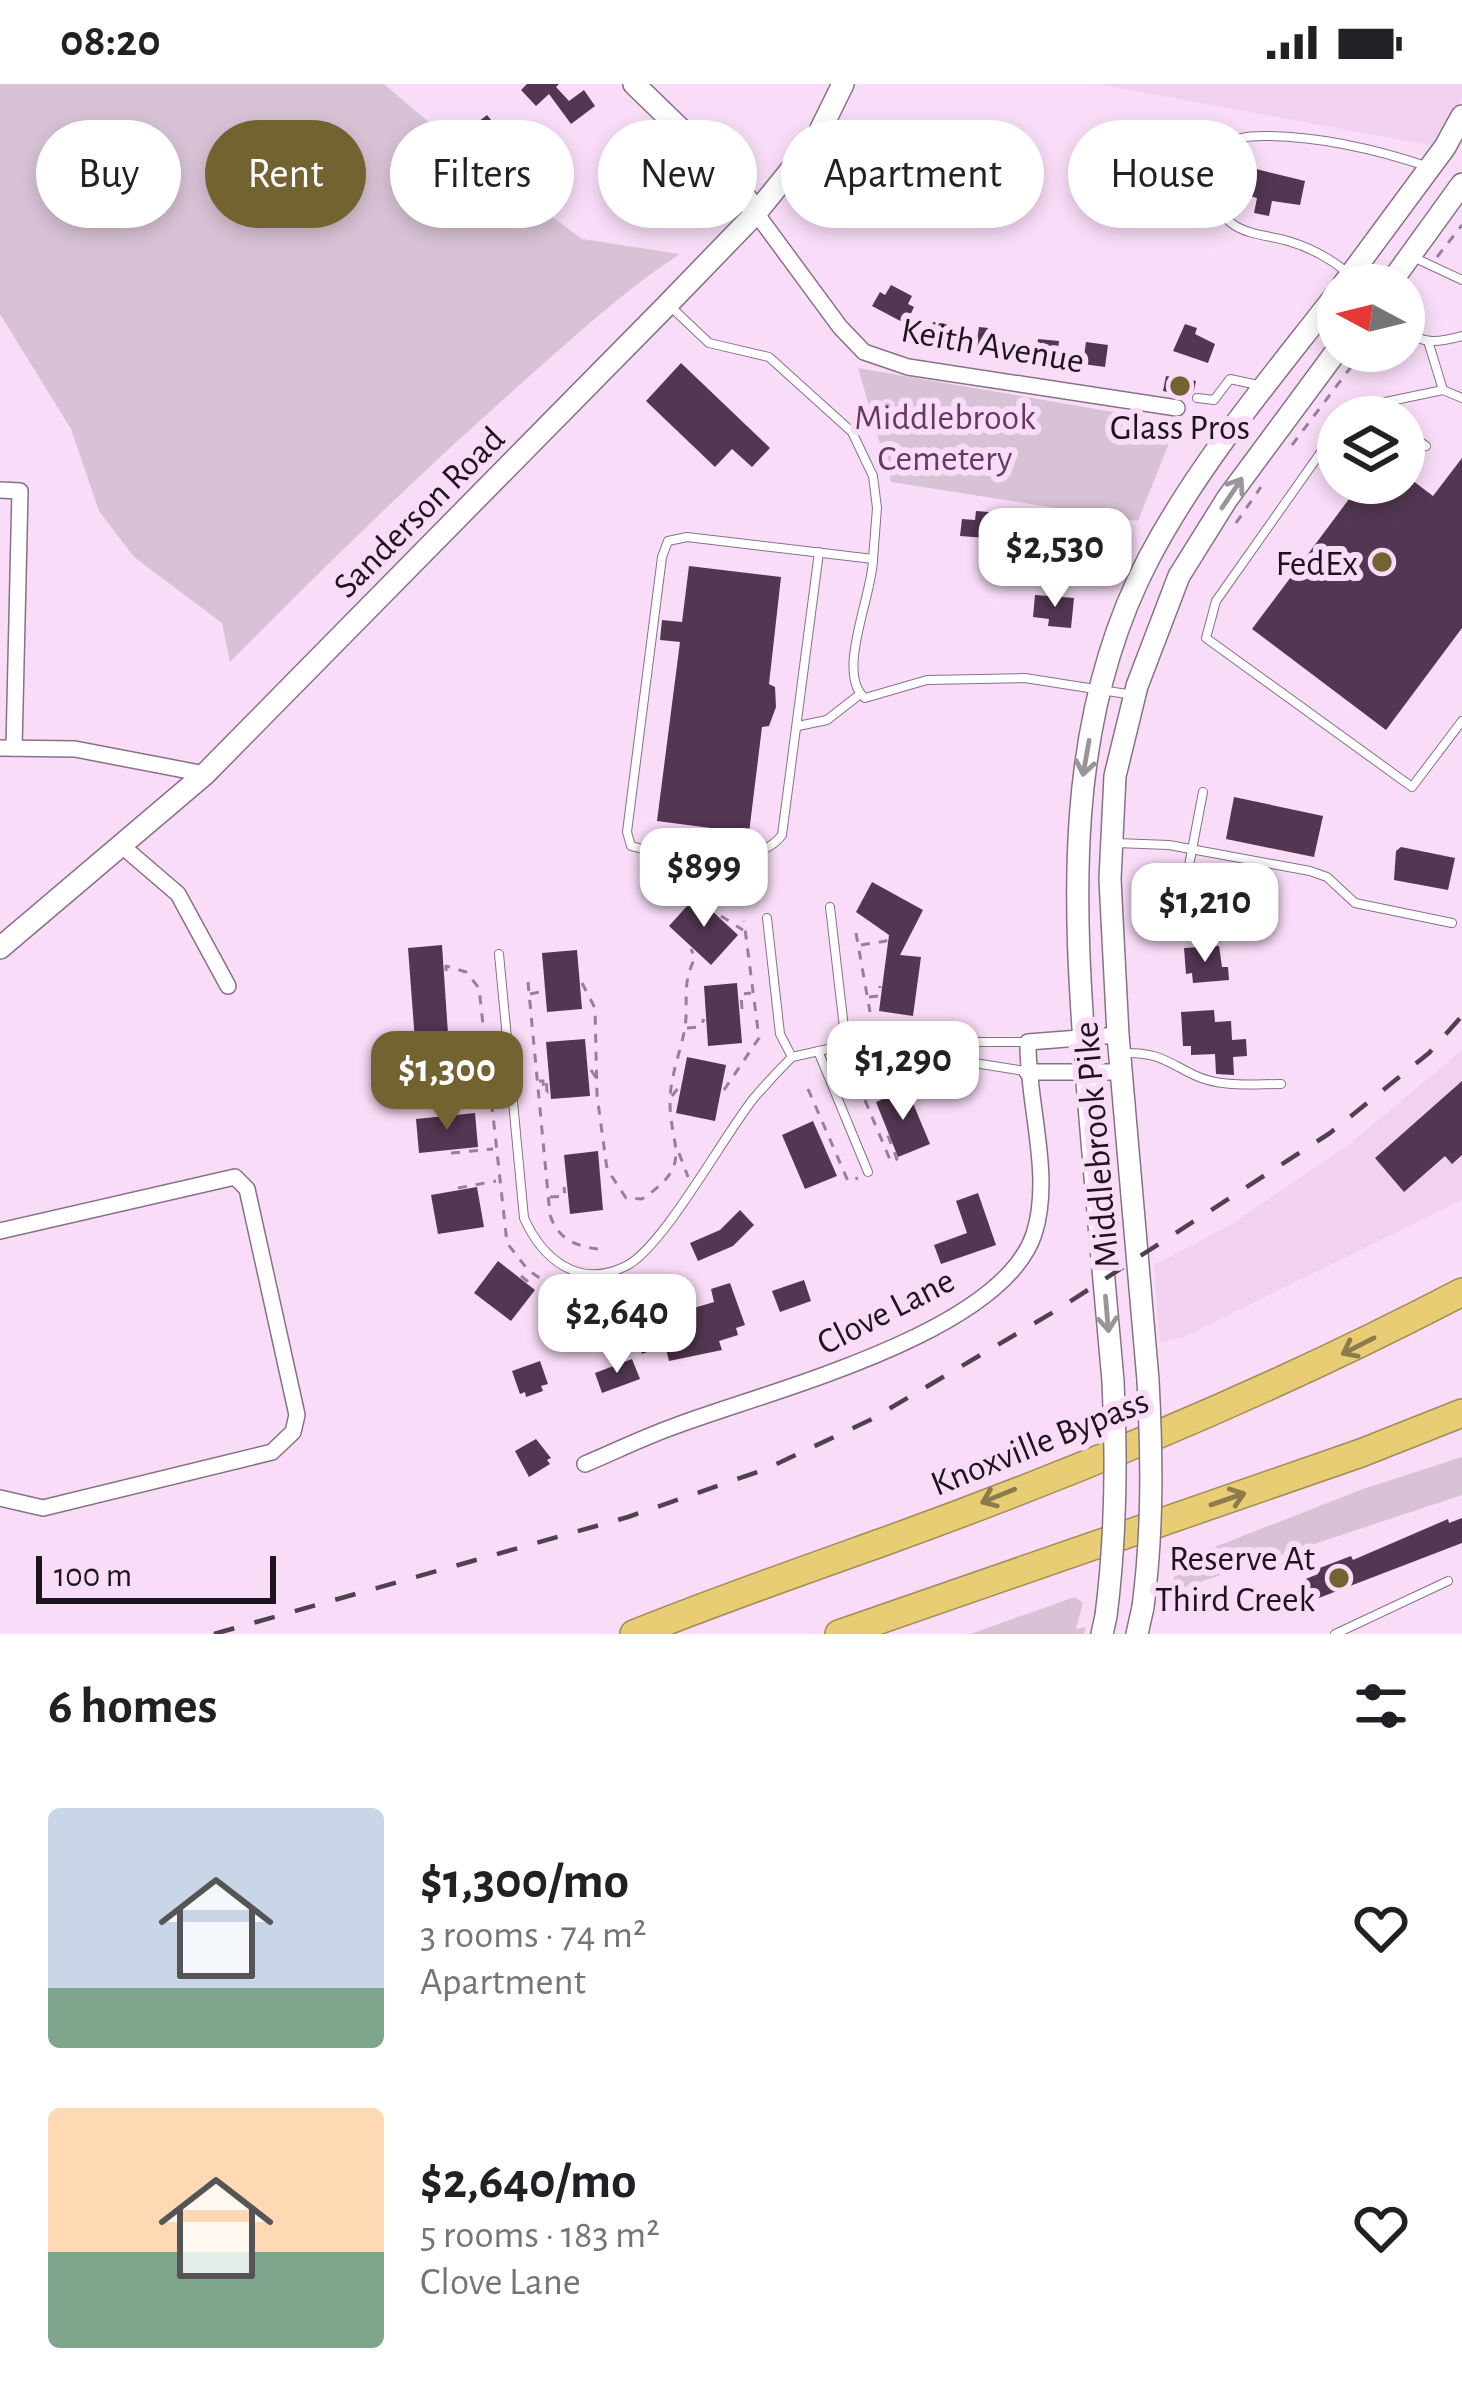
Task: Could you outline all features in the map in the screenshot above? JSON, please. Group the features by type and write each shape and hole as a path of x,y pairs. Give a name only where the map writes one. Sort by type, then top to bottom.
{"highway":[{"name":"Knoxville Bypass","path":"634,1634 752,1586 884,1542 1270,1388 1462,1292"},
{"path":"839,1634 1361,1453 1462,1413"}],"main road":[{"name":"Keith Avenue","path":"634,84 671,120"},
{"name":"Sanderson Road","path":"757,212 816,139 843,84"},
{"name":"Middlebrook Pike","path":"1362,264 1462,116"},
{"path":"1405,264 1462,184"},
{"name":"Sanderson Road","path":"0,948 205,774 741,228"},
{"name":"Middlebrook Pike","path":"1104,1625 1116,1539 1118,1467 1083,1037 1075,879 1082,772 1099,689 1148,560 1196,482 1317,322"},
{"name":"Middlebrook Pike","path":"1137,1634 1152,1542 1153,1488 1120,1053 1112,843 1115,776 1134,696 1179,576 1227,499 1321,372"}],"street":[{"name":"Keith Avenue","path":"757,214 840,328 864,352 908,367 1177,408"},
{"path":"0,490 20,491 7,748 75,749 205,774"},
{"path":"122,846 178,894 229,986"},
{"path":"1028,1042 1083,1037 1120,1053"},
{"name":"Clove Lane","path":"585,1464 677,1425 847,1368 944,1321 994,1288 1018,1264 1033,1239 1040,1210 1028,1042"},
{"path":"1028,1072 1086,1073 1120,1053"},
{"path":"0,1231 235,1177 247,1189 298,1415 293,1432 272,1452 44,1508 0,1498"}],"lane":[{"path":"1327,264 1314,251 1235,226 1218,209 1214,166 1232,140 1266,136 1389,154 1430,167"},
{"path":"1411,256 1462,281"},
{"path":"668,304 709,343 770,357 852,432 872,476 877,508 873,559 852,670 859,695"},
{"path":"1444,390 1427,340 1462,336"},
{"path":"1197,398 1214,400 1230,379 1265,387"},
{"path":"1416,396 1444,390 1462,398"},
{"path":"1317,458 1216,601 1207,638 1412,787 1462,721"},
{"path":"819,552 785,826 777,842 759,853 726,859 631,846 627,832 668,541 687,537 819,552 873,559"},
{"path":"859,695 870,699 927,680 1025,679 1134,696"},
{"path":"797,726 832,717 859,695"},
{"path":"1183,897 1203,792"},
{"path":"1112,843 1192,849 1322,874 1354,903 1452,923"},
{"path":"830,907 846,1045"},
{"path":"767,919 780,1034 791,1057"},
{"path":"499,954 524,1218 538,1248 562,1268 596,1273 626,1266 652,1244 754,1098 791,1057 846,1045 936,1050 955,1060 1028,1072"},
{"path":"936,1050 955,1042 1028,1042"},
{"path":"818,1051 864,1175"},
{"path":"1120,1053 1154,1053 1195,1076 1234,1085 1281,1084"},
{"path":"1336,1634 1448,1581"}],"path":[{"path":"721,916 745,930"},
{"path":"724,1090 759,1038 744,921"},
{"path":"859,945 886,940 884,930"},
{"path":"856,932 870,1012"},
{"path":"691,949 695,958 684,985 685,1028 670,1096 677,1152 685,1174 694,1182"},
{"path":"446,971 446,966 458,968 479,988 507,1243 527,1270 554,1288"},
{"path":"527,982 554,1228 583,1248 605,1250"},
{"path":"582,982 596,1008 607,1168 603,1178"},
{"path":"867,997 879,996 880,986"},
{"path":"528,994 546,991"},
{"path":"742,1009 741,994 753,993"},
{"path":"685,1028 700,1027 704,1018"},
{"path":"450,1045 450,1040 484,1037"},
{"path":"851,1067 891,1162 897,1159 887,1133"},
{"path":"591,1070 599,1080"},
{"path":"537,1081 543,1081 547,1092 546,1075"},
{"path":"488,1081 454,1090 449,1113 490,1091"},
{"path":"670,1096 678,1088"},
{"path":"808,1089 848,1181 864,1175"},
{"path":"825,1144 829,1137"},
{"path":"452,1153 495,1148"},
{"path":"607,1168 626,1198 636,1201 664,1181 677,1152"},
{"path":"458,1188 498,1181"},
{"path":"548,1197 565,1196 564,1187"},
{"path":"521,1276 527,1281 527,1270"}],"shaded area":[{"path":"1098,84 1462,84 1462,98 1434,146"},
{"path":"1462,1050 1462,1200 1184,1337 1160,1342 1154,1265 1232,1224 1348,1145"}],"green space":[{"path":"0,84 384,84 426,120 390,120 390,228 567,228 582,239 680,254 599,315 485,416 230,662 222,623 134,557 99,511 71,429 0,314"},
{"name":"Middlebrook Cemetery","path":"858,368 1177,423 1138,521 891,482"},
{"path":"1462,1457 1462,1495 1179,1589 1172,1585 1179,1561 1363,1489"},
{"path":"1075,1597 1083,1603 1076,1629 1086,1627 1084,1634 970,1634"}],"building":[{"path":"527,84 559,84 556,87 569,101 584,90 595,106 574,122 549,94 536,106 521,90"},
{"path":"1257,169 1305,181 1300,205 1272,201 1269,216 1257,214"},
{"path":"891,285 912,296 908,304 914,307 906,324 872,306"},
{"path":"933,322 954,325 951,343 930,340"},
{"path":"1185,324 1215,344 1208,363 1173,351"},
{"path":"979,327 998,329 995,350 976,348"},
{"path":"1038,339 1059,341 1057,360 1036,357"},
{"path":"1086,342 1108,345 1105,367 1083,364"},
{"path":"681,363 770,448 752,467 732,449 715,467 646,401"},
{"name":"Glass Pros","path":"1166,376 1196,381 1194,390 1189,396 1163,391"},
{"name":"FedEx","path":"1462,458 1462,628 1386,730 1252,629 1345,504 1425,504 1425,490 1433,496"},
{"path":"976,511 1002,513 1000,539 960,536 962,519 975,520"},
{"path":"1053,541 1085,543 1084,573 1055,571"},
{"path":"689,566 781,577 769,684 775,687 776,707 769,726 762,727 749,833 657,821 680,642 660,640 662,620 682,622"},
{"path":"1035,595 1074,598 1071,628 1048,626 1049,619 1033,617"},
{"path":"1234,797 1323,816 1314,857 1226,839"},
{"path":"1401,847 1455,858 1448,890 1394,880 1396,851"},
{"path":"872,882 923,910 900,955 921,957 913,1016 879,1011 889,935 856,912"},
{"path":"696,896 738,935 711,965 669,926"},
{"path":"442,945 451,1078 418,1081 408,948"},
{"path":"1219,946 1229,980 1193,983 1192,973 1186,974 1184,948"},
{"path":"577,950 582,1009 547,1012 542,953"},
{"path":"737,983 742,1043 708,1046 704,986"},
{"path":"1214,1010 1215,1022 1231,1021 1232,1040 1246,1039 1247,1056 1233,1057 1234,1075 1216,1074 1215,1054 1191,1055 1191,1046 1183,1046 1181,1012"},
{"path":"585,1039 590,1096 551,1099 546,1042"},
{"path":"687,1057 726,1065 715,1121 676,1113"},
{"path":"1462,1081 1462,1155 1452,1164 1445,1156 1404,1192 1375,1158"},
{"path":"907,1089 930,1144 898,1157 876,1102"},
{"path":"475,1113 478,1147 419,1153 416,1119"},
{"path":"813,1121 837,1176 805,1189 782,1135"},
{"path":"598,1151 603,1210 570,1214 564,1155"},
{"path":"477,1187 484,1227 438,1234 431,1195"},
{"path":"978,1193 996,1245 941,1264 934,1245 967,1233 956,1201"},
{"path":"740,1210 754,1225 733,1246 698,1261 690,1243 720,1230"},
{"path":"498,1261 535,1290 511,1321 474,1293"},
{"path":"804,1280 811,1301 780,1312 772,1291"},
{"path":"730,1283 745,1325 736,1328 738,1335 719,1341 722,1350 669,1361 665,1345 642,1354 629,1319 683,1304 687,1310 714,1302 711,1289"},
{"path":"632,1359 640,1379 602,1393 595,1373"},
{"path":"540,1361 548,1384 526,1397 525,1392 520,1394 512,1371"},
{"path":"536,1439 551,1458 547,1460 550,1464 529,1477 515,1451"},
{"path":"1462,1518 1462,1543 1311,1601 1303,1580 1318,1574 1317,1569 1351,1556 1353,1560 1448,1519 1449,1523"}],"railway":[{"path":"214,1634 628,1517 766,1469 870,1420 1057,1310 1330,1133 1429,1053 1462,1016"}],"place":[{"name":"Glass Pros","path":"1180,386"},
{"name":"FedEx","path":"1382,562"},
{"name":"Reserve At Third Creek","path":"1339,1578"}]}
